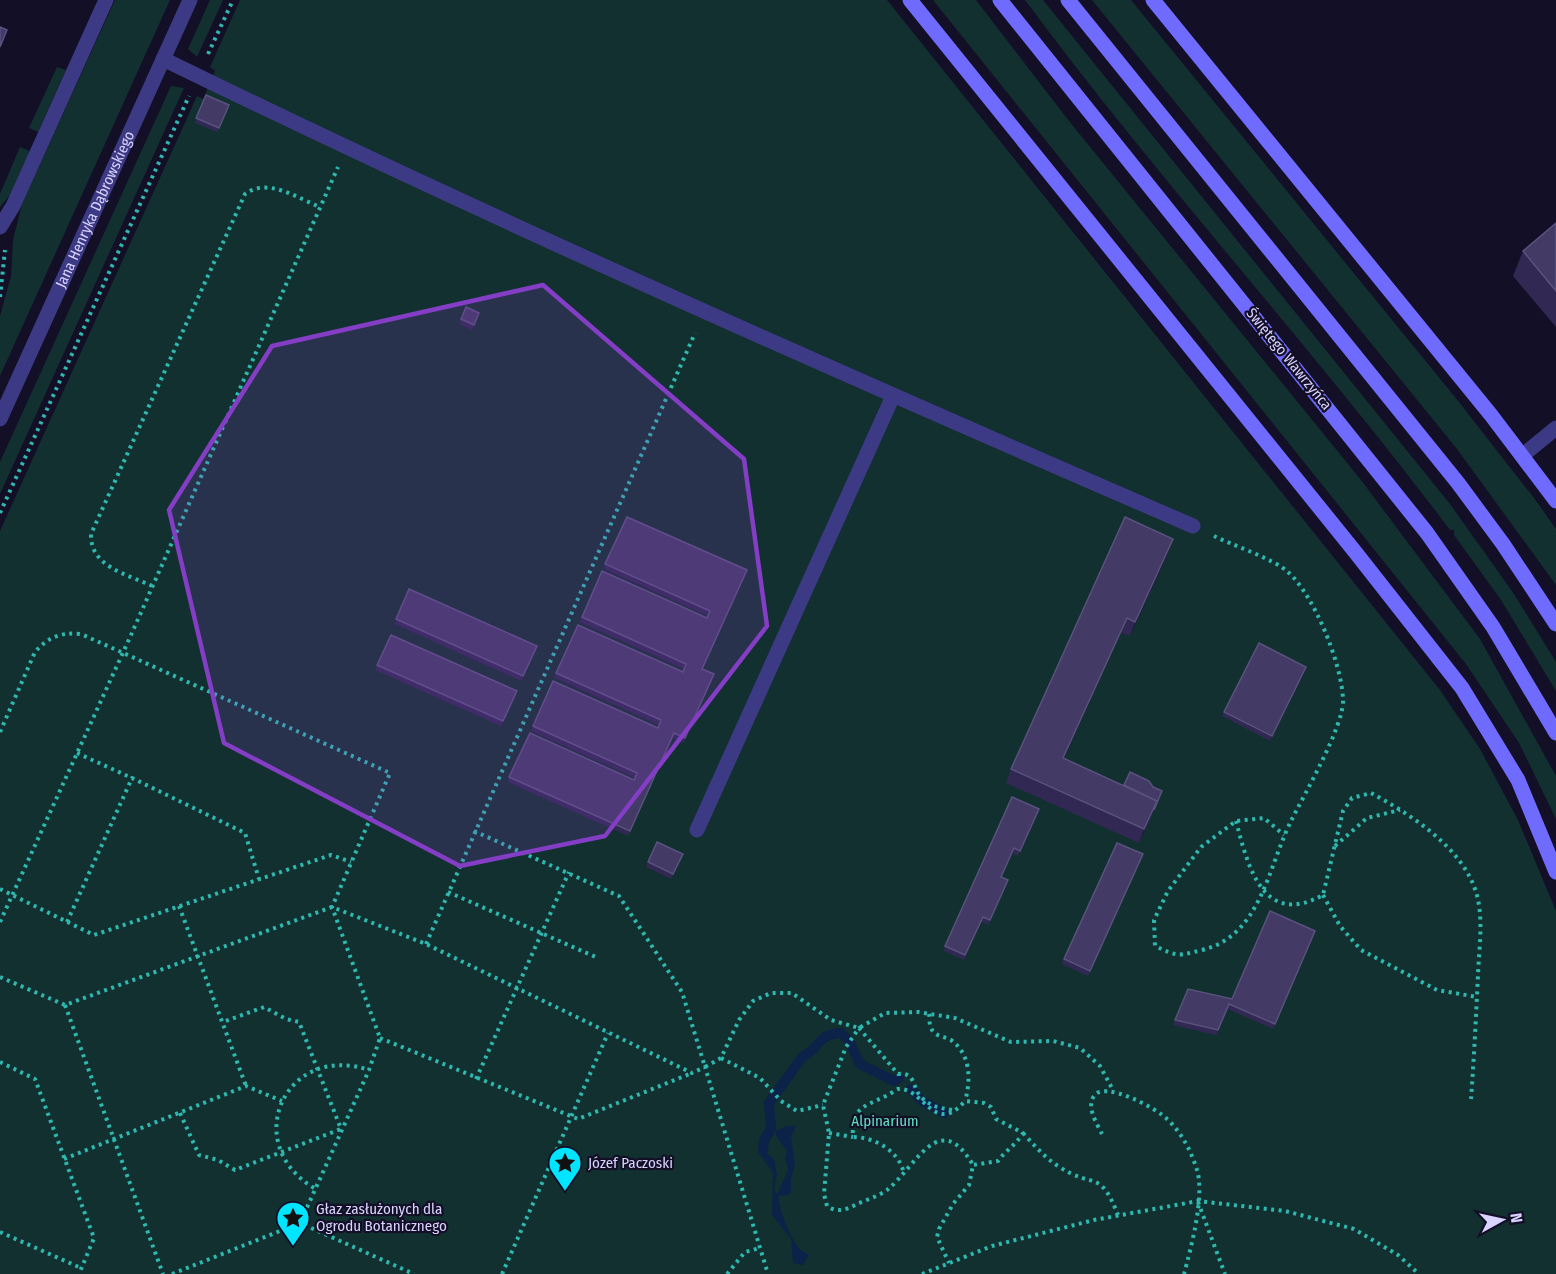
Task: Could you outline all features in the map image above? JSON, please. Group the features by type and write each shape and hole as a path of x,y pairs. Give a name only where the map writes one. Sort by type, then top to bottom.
{"main road":[{"path":"910,0 1356,553 1462,688 1518,780 1556,872"},
{"name":"Świętego Wawrzyńca","path":"1000,0 1427,533 1493,627 1556,734"},
{"path":"1068,0 1450,473 1503,544 1556,624"},
{"path":"1153,0 1523,455 1556,501"}],"street":[{"path":"3,223 106,0"},
{"name":"Jana Henryka Dąbrowskiego","path":"0,419 190,0"},
{"path":"163,59 346,148 893,396 1193,526"},
{"path":"698,830 893,396"},
{"path":"1523,455 1556,428"}],"path":[{"path":"0,513 233,0"},
{"path":"0,922 123,652 346,148"},
{"path":"152,586 103,563 95,556 91,546 91,534 245,194 253,189 272,187 320,207"},
{"path":"0,297 3,223"},
{"path":"426,944 705,310"},
{"path":"1193,526 1287,571 1314,605 1331,647 1343,701 1329,747 1284,835 1263,893 1248,920 1216,947 1176,956 1155,946 1154,920 1168,891 1201,847 1236,821 1264,818 1284,835"},
{"path":"0,732 35,652 43,643 56,635 81,634 390,772 332,907 380,1038 369,1070 300,1223"},
{"path":"77,753 245,833 259,879"},
{"path":"67,922 132,778"},
{"path":"1471,1099 1477,997 1480,924 1476,892 1459,860 1401,809 1371,793 1352,798 1343,811 1323,895 1340,926 1361,950 1395,970 1437,990 1477,997"},
{"path":"1333,847 1367,818 1401,809"},
{"path":"1236,821 1246,860 1263,893 1284,904 1305,905 1323,895"},
{"path":"474,831 619,896 682,992 768,1274"},
{"path":"0,889 94,935 331,855 351,862"},
{"path":"476,1079 569,872"},
{"path":"448,892 598,958"},
{"path":"179,906 246,1086"},
{"path":"0,977 65,1005 332,907 426,944 693,1072"},
{"path":"380,1038 570,1118 578,1119 721,1059 739,1020 753,1001 771,993 792,993 813,1005 831,1020 859,1028 898,1074 904,1073 914,1079 917,1096"},
{"path":"65,1005 163,1274"},
{"path":"223,1022 264,1007 286,1019 294,1020 303,1028 342,1129"},
{"path":"949,1263 937,1237 953,1204 969,1185 973,1164 963,1148 950,1140 936,1142 903,1170 886,1190 849,1208 833,1210 827,1206 824,1194 829,1133 824,1105 846,1047 859,1028 885,1013 902,1011 955,1018 1011,1042 1053,1041 1080,1048 1100,1066 1113,1090"},
{"path":"853,1137 852,1122 860,1109 898,1089 910,1092 938,1108 952,1110 959,1108 965,1101 968,1089 967,1064 957,1046 937,1035 931,1028 929,1014"},
{"path":"502,1274 608,1033"},
{"path":"721,1059 760,1078 780,1101 797,1111 824,1105"},
{"path":"0,1062 35,1079 94,1238 79,1274"},
{"path":"314,1188 300,1179 280,1153 276,1136 282,1101 291,1087 303,1076 318,1068 335,1064 353,1065 369,1070"},
{"path":"64,1159 246,1086 282,1101"},
{"path":"1102,1134 1093,1115 1091,1102 1095,1094 1102,1089 1113,1090 1166,1118 1187,1144 1198,1172 1198,1201 1184,1274"},
{"path":"965,1101 984,1103 991,1107 996,1119 1023,1133 1046,1158 1063,1169 1098,1181 1110,1193 1118,1216"},
{"path":"180,1113 200,1155 218,1160 230,1170 342,1129"},
{"path":"829,1133 873,1140 895,1155 903,1170"},
{"path":"973,1164 999,1161 1005,1151 1016,1145 1023,1133"},
{"path":"1198,1201 1225,1274"},
{"path":"922,1274 992,1246 1118,1216 1198,1201 1285,1211 1354,1229 1398,1255 1419,1274"},
{"path":"172,1274 300,1223 414,1274"},
{"path":"0,1232 81,1268"},
{"path":"727,1274 745,1252 760,1248"}],"highlighted area":[{"path":"543,285 744,459 767,626 605,836 460,866 224,743 169,510 272,346"}],"green space":[{"path":"115,0 170,0 0,376 0,316 11,276 13,240 22,204"},
{"path":"210,0 223,0 197,57 188,49"},
{"name":"Alpinarium","path":"240,0 887,0 1440,690 1480,749 1518,820 1556,911 1556,1274 0,1274 0,531 197,96 203,99 215,71 210,67"},
{"path":"933,0 976,0 1069,121 1361,480 1480,639 1556,776 1556,819 1519,743 1466,664"},
{"path":"1025,0 1043,0 1450,504 1514,594 1556,662 1556,691 1501,600 1454,535 1454,530 1450,530 1345,396 1129,134"},
{"path":"1092,0 1131,0 1459,402 1556,529 1556,585 1457,449"},
{"path":"57,67 66,70 38,132 29,128"},
{"path":"171,86 184,88 0,494 0,462"},
{"path":"20,147 30,151 10,195 0,207 0,194"}],"water":[{"path":"787,1126 796,1126 791,1137 795,1166 791,1178 791,1192 787,1196 779,1195 779,1200 794,1241 809,1255 803,1265 793,1263 791,1239 772,1215 773,1173 760,1154 763,1151 774,1159 777,1174 774,1189 777,1194 788,1171 785,1157 787,1151 776,1136 776,1131"}],"building":[{"path":"0,27 7,30 0,47"},
{"path":"206,95 229,105 219,128 196,118"},
{"path":"1556,223 1556,291 1523,251"},
{"path":"466,307 479,313 474,325 461,319"},
{"path":"627,517 747,570 702,669 714,674 685,738 674,733 630,831 509,777 530,733 634,780 637,773 533,726 553,681 658,728 661,720 556,673 578,625 683,672 686,664 582,617 602,571 707,618 710,611 605,564"},
{"path":"1125,517 1173,539 1135,622 1127,618 1063,758 1157,801 1144,829 1011,769"},
{"path":"409,589 537,646 523,676 396,619"},
{"path":"391,635 517,691 503,721 377,665"},
{"path":"1259,643 1306,667 1272,736 1224,712"},
{"path":"1130,772 1149,781 1153,787 1162,791 1154,810 1157,801 1124,785"},
{"path":"1012,797 1039,809 1020,851 1014,848 1001,877 1008,880 990,920 983,917 965,955 945,946"},
{"path":"657,842 683,854 673,874 648,862"},
{"path":"1117,843 1143,854 1090,971 1064,959"},
{"path":"1270,911 1315,931 1275,1024 1229,1004 1218,1030 1175,1020 1188,989 1232,999"}],"waterway":[{"path":"763,1151 764,1140 771,1129 769,1103 803,1056 827,1036 841,1033 850,1042 860,1064 894,1081 899,1078"},
{"path":"911,1089 921,1100 944,1113"}],"place":[{"name":"Józef Paczoski","path":"565,1192"},
{"name":"Głaz zasłużonych dla Ogrodu Botanicznego","path":"293,1247"}]}
